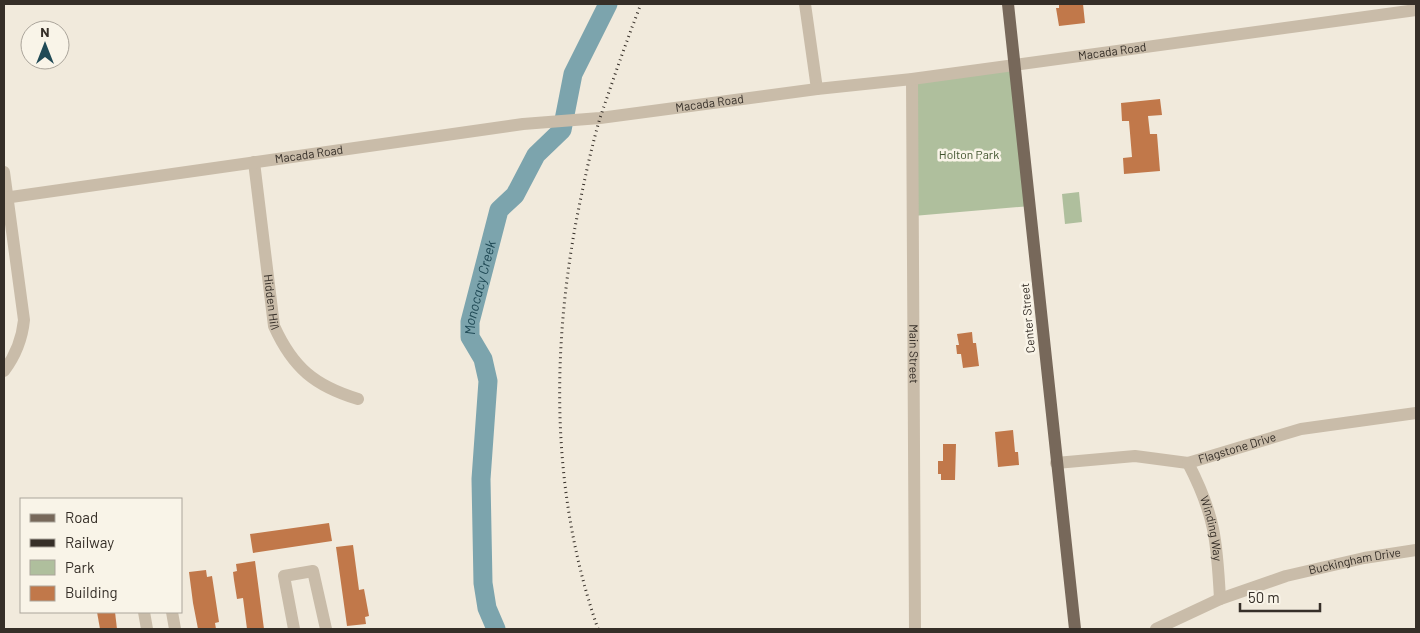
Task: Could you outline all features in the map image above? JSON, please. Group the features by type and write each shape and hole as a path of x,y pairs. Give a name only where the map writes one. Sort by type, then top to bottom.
{"main road":[{"name":"Center Street","path":"1008,4 1075,629"}],"street":[{"path":"805,4 817,89"},
{"name":"Macada Road","path":"6,197 523,124 590,119 817,89 912,79 1416,10"},
{"name":"Main Street","path":"912,79 915,629"},
{"name":"Hidden Hill","path":"254,162 274,326 282,344 302,369 323,386 358,399"},
{"path":"4,172 24,320 22,340 13,359 4,371"},
{"name":"Flagstone Drive","path":"1056,463 1135,456 1188,463 1301,429 1416,413"},
{"name":"Winding Way","path":"1188,463 1207,500 1212,517 1220,599"},
{"name":"Buckingham Drive","path":"1156,629 1220,599 1318,568 1416,550"},
{"path":"294,629 284,576 313,571 326,629"},
{"path":"144,613 146,629"},
{"path":"172,613 175,629"}],"green space":[{"name":"Holton Park","path":"1014,64 1031,206 913,216 912,79"},
{"path":"1079,192 1082,222 1065,224 1062,194"}],"building":[{"path":"1083,4 1085,23 1059,26 1056,8 1059,8 1059,5"},
{"path":"1160,99 1162,115 1148,116 1150,134 1157,134 1160,171 1124,174 1123,158 1132,157 1129,121 1122,121 1121,103"},
{"path":"972,332 973,343 976,343 979,366 963,368 961,354 957,354 956,345 959,345 957,334"},
{"path":"1013,430 1015,452 1018,452 1019,465 998,467 995,432"},
{"path":"943,444 956,444 955,480 941,480 941,474 938,474 938,461 943,461"},
{"path":"329,523 332,541 253,553 250,534"},
{"path":"353,545 359,590 364,589 369,616 365,617 366,624 347,626 336,547"},
{"path":"255,561 264,629 247,629 243,598 237,599 234,580 233,572 237,571 236,564"},
{"path":"206,570 207,577 212,576 219,622 215,623 216,629 198,629 193,603 189,572"},
{"path":"97,613 115,613 117,629 100,629"}],"waterway":[{"name":"Monocacy Creek","path":"496,629 487,608 483,583 481,479 488,381 483,359 470,337 470,322 499,210 515,195 536,155 562,130 573,74 608,4"}],"railway":[{"path":"598,629 583,579 572,529 564,478 560,427 562,324 576,222 593,144 600,118 641,4"}]}
